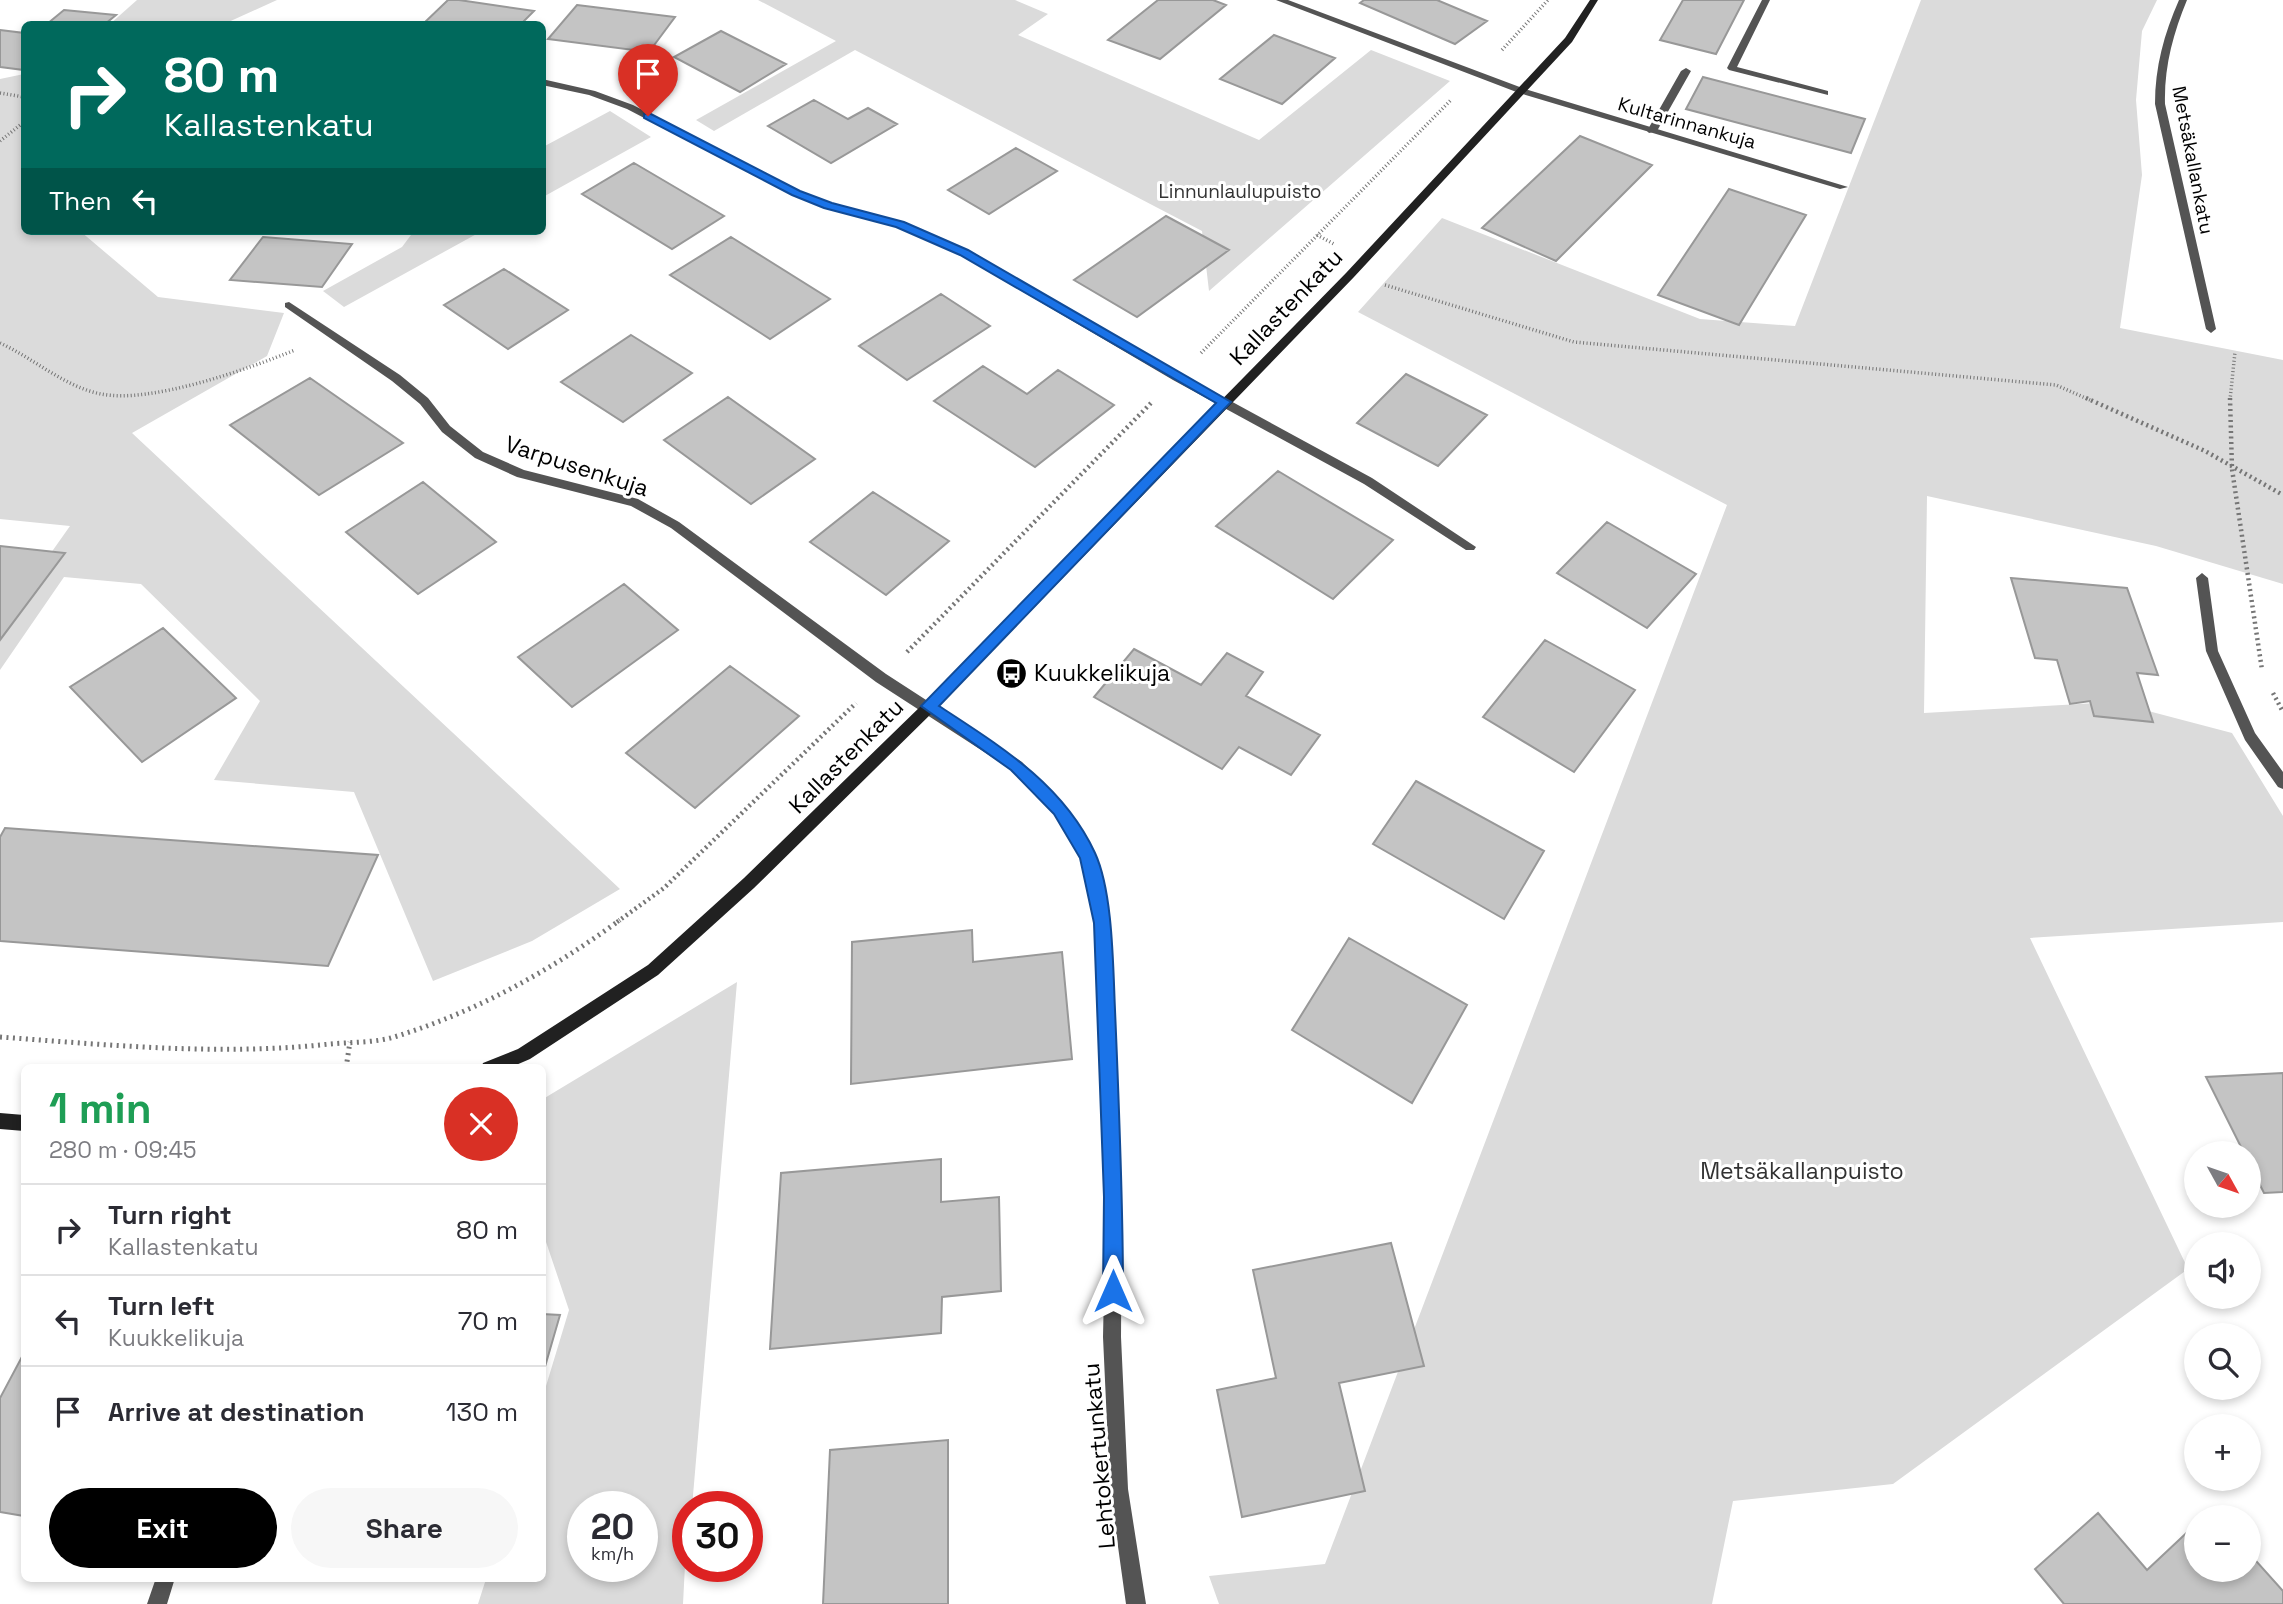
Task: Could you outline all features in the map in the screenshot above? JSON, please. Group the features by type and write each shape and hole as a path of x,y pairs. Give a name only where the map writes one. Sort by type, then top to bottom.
{"street":[{"name":"Kultarinnankuja","path":"1280,0 1522,91 1843,187"},
{"name":"Kallastenkatu","path":"499,1064 524,1054 653,970 749,883 929,706 1350,275 1569,40 1594,0"},
{"path":"1766,0 1731,68 1825,93"},
{"name":"Metsäkallankatu","path":"2183,0 2163,48 2158,73 2160,104 2211,329"},
{"path":"1653,131 1686,71"},
{"path":"546,83 592,93 630,107 796,193 828,206 900,225 934,238 1368,481 1470,547"},
{"name":"Varpusenkuja","path":"289,305 397,378 424,401 446,429 479,455 521,474 634,502 676,525 881,678 929,706"},
{"path":"2202,578 2212,651 2250,736 2283,783"},
{"name":"Lehtokertunkatu","path":"929,706 1017,766 1059,810 1088,856 1102,923 1114,1197 1112,1337 1119,1489 1136,1604"},
{"path":"0,1121 21,1123"},
{"path":"157,1604 165,1582"}],"path":[{"path":"0,93 21,96"},
{"path":"0,141 21,124"},
{"path":"1350,275 1574,342 2056,385 2205,451 2232,469 2283,495"},
{"path":"0,343 28,355 75,385 104,395 143,393 195,381 282,356 331,334"},
{"path":"2232,469 2262,672"},
{"path":"2267,682 2283,712"},
{"path":"347,1064 350,1042"}],"green space":[{"path":"137,0 277,0 231,21 113,21"},
{"name":"Linnunlaulupuisto","path":"758,0 1015,0 1048,14 1018,35 1259,140 1371,50 1450,81 1209,291 1202,231 855,50 714,131 696,120 836,41"},
{"name":"Metsäkallanpuisto","path":"1921,0 2157,0 2142,31 2136,100 2142,175 2120,328 2283,360 2283,584 2156,546 1927,496 1924,713 2114,702 2232,733 2283,816 2283,922 2030,938 2184,1261 2184,1272 1893,1484 1733,1501 1712,1604 1219,1604 1209,1576 1325,1564 1727,505 1358,312 1442,218 1700,319 1795,326"},
{"path":"21,75 21,235 85,235 158,297 284,313 267,356 132,433 620,889 532,941 433,981 354,792 214,780 260,701 141,584 64,577 0,670 0,625 70,526 0,519 0,79"},
{"path":"610,111 651,137 546,195 546,145"},
{"path":"411,235 475,235 344,307 323,291 402,247"},
{"path":"737,982 693,1491 672,1491 672,1582 684,1582 683,1604 478,1604 485,1582 546,1582 546,1386 569,1310 546,1242 546,1097"}],"building":[{"path":"448,0 534,11 524,21 426,21"},
{"path":"1158,0 1213,0 1226,5 1160,59 1108,40"},
{"path":"1364,0 1437,0 1487,21 1455,44 1360,3"},
{"path":"1683,0 1744,0 1716,54 1660,40"},
{"path":"577,5 675,17 649,52 548,39"},
{"path":"64,10 116,15 109,21 51,21"},
{"path":"0,30 21,33 21,70 0,67"},
{"path":"721,31 786,64 740,92 674,57"},
{"path":"1274,35 1335,58 1282,104 1220,79"},
{"path":"1703,77 1865,119 1851,153 1686,109"},
{"path":"814,100 848,119 868,108 897,124 831,163 768,126"},
{"path":"1580,136 1652,165 1556,261 1482,228"},
{"path":"1016,148 1057,171 989,214 948,190"},
{"path":"634,163 724,216 672,249 582,194"},
{"path":"1729,189 1806,215 1739,325 1658,295"},
{"path":"1166,216 1229,250 1137,317 1074,280"},
{"path":"263,237 352,244 322,287 230,280"},
{"path":"731,237 830,299 770,339 670,275"},
{"path":"504,269 568,310 508,349 444,305"},
{"path":"941,294 990,326 907,380 859,346"},
{"path":"631,335 692,373 623,422 561,382"},
{"path":"983,366 1027,394 1058,370 1114,405 1035,467 934,401"},
{"path":"1406,374 1487,415 1438,466 1357,423"},
{"path":"310,378 403,443 319,495 230,425"},
{"path":"728,397 815,459 751,504 664,440"},
{"path":"1278,471 1393,540 1333,599 1216,526"},
{"path":"423,482 496,542 418,594 346,532"},
{"path":"873,492 949,541 886,595 810,542"},
{"path":"1607,522 1696,574 1647,628 1557,573"},
{"path":"0,546 65,553 0,640"},
{"path":"2011,578 2127,588 2158,675 2137,673 2153,722 2094,716 2090,701 2070,704 2057,660 2035,658"},
{"path":"624,584 678,630 572,707 518,657"},
{"path":"163,628 236,698 142,762 70,687"},
{"path":"1545,640 1635,690 1574,772 1483,717"},
{"path":"1134,649 1201,685 1227,653 1263,672 1246,696 1320,735 1291,775 1239,747 1222,769 1094,697"},
{"path":"730,666 799,716 695,808 626,753"},
{"path":"1416,781 1544,851 1504,919 1373,844"},
{"path":"5,828 378,855 328,966 0,941 0,837"},
{"path":"972,930 973,962 1062,952 1072,1059 851,1084 852,942"},
{"path":"1349,938 1467,1005 1412,1103 1292,1030"},
{"path":"2283,1073 2283,1192 2264,1193 2261,1187 2261,1141 2238,1141 2206,1077"},
{"path":"941,1159 941,1202 999,1197 1001,1291 942,1297 941,1333 770,1349 781,1173"},
{"path":"1391,1243 1424,1366 1339,1383 1365,1491 1242,1517 1217,1390 1276,1378 1253,1270"},
{"path":"546,1314 560,1315 546,1363"},
{"path":"21,1359 21,1516 0,1512 0,1398"},
{"path":"948,1440 948,1604 823,1604 830,1450"},
{"path":"2098,1513 2147,1570 2184,1535 2184,1582 2261,1582 2261,1566 2283,1591 2283,1604 2064,1604 2035,1569"}],"place":[{"name":"Kuukkelikuja","path":"1011,673"}],"route":[{"path":"648,116 796,193 828,206 900,225 934,238 1225,402 929,706 1017,766 1059,810 1088,856 1102,923 1114,1197 1113,1291"}]}
